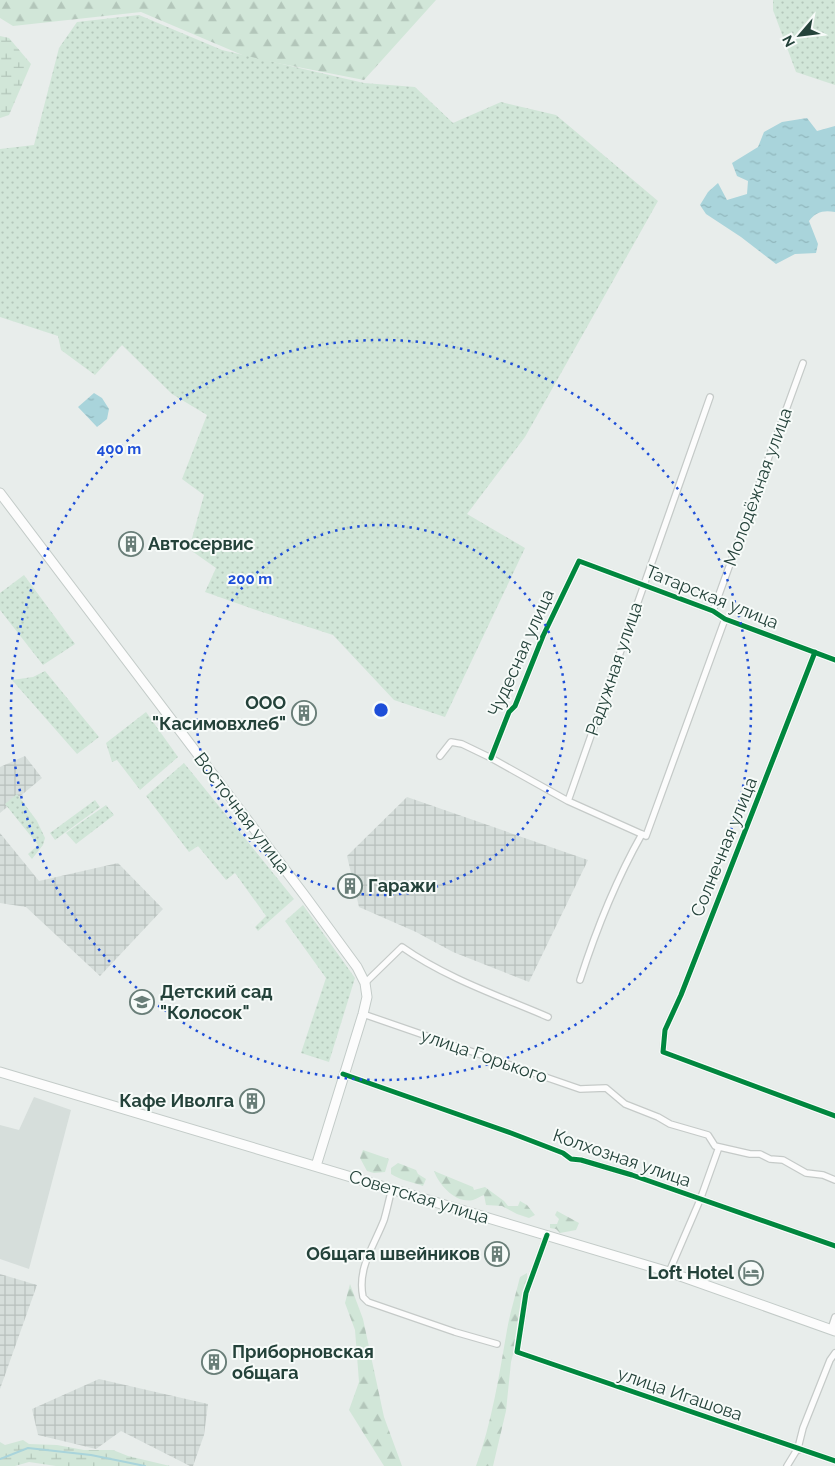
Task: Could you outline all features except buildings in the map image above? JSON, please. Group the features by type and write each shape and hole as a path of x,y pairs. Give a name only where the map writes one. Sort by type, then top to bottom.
{"main road":[{"name":"Восточная улица","path":"0,493 305,896 357,967 365,983"},
{"path":"316,1166 363,1014 367,998 365,983"},
{"name":"Советская улица","path":"0,1072 669,1272 833,1330"}],"street":[{"name":"Молодёжная улица","path":"712,611 803,363"},
{"name":"Радужная улица","path":"568,801 710,397"},
{"name":"Татарская улица","path":"579,561 644,584 725,618 835,660"},
{"name":"Чудесная улица","path":"491,758 510,712 515,706 543,636 579,561"},
{"path":"580,980 593,942 627,861 644,835 725,618"},
{"name":"Солнечная улица","path":"815,652 681,995 665,1030 663,1052 835,1116"},
{"path":"440,756 451,742 462,744 568,801 644,835"},
{"path":"365,983 402,947 420,960 450,975 548,1017"},
{"name":"улица Горького","path":"363,1014 580,1089 606,1088 626,1104 670,1124 708,1135 715,1146 719,1147"},
{"name":"Колхозная улица","path":"343,1074 511,1133 563,1153 571,1159 581,1160 632,1175 835,1246"},
{"path":"669,1272 700,1200 719,1147 750,1154 760,1154 770,1159 783,1160 806,1173 823,1175 835,1180"},
{"path":"392,1189 384,1220 363,1269 362,1298 368,1302 455,1332 497,1344"},
{"name":"улица Игашова","path":"547,1235 526,1293 517,1352 835,1461"},
{"path":"833,1330 835,1316"},
{"path":"786,1466 798,1448 803,1428 830,1360 835,1353"}],"shaded area":[{"path":"25,756 42,778 0,813 0,767"},
{"path":"407,797 588,860 529,982 453,952 416,932 359,907 347,856"},
{"path":"0,833 39,881 118,863 163,909 100,976 26,907 0,903"},
{"path":"34,1097 71,1110 29,1269 0,1259 0,1125 19,1130"},
{"path":"0,1274 37,1285 0,1389"},
{"path":"99,1379 208,1404 204,1435 193,1466 121,1431 96,1449 38,1435 32,1409"}],"green space":[{"path":"0,0 436,0 364,80 247,57 141,12 13,26 0,18"},
{"path":"773,0 835,0 835,85 796,72 773,10"},
{"path":"139,15 222,50 364,83 415,87 453,123 501,102 556,115 658,201 525,437 467,514 525,548 445,717 394,700 333,635 205,592 216,568 189,549 204,495 182,479 207,415 172,394 122,345 95,375 61,350 58,336 0,317 0,149 34,145 59,48 77,22"},
{"path":"0,36 9,38 31,64 9,115 0,118"},
{"path":"24,575 75,644 43,665 0,610 0,593"},
{"path":"45,671 99,737 77,754 12,680 33,677"},
{"path":"146,712 178,757 140,790 117,760 112,762 106,743"},
{"path":"184,763 294,899 258,931 255,927 266,916 235,873 226,880 198,846 189,852 146,796"},
{"path":"17,794 37,821 45,838 43,845 32,859 28,854 38,845 5,804"},
{"path":"95,800 100,807 55,840 50,833"},
{"path":"106,805 114,815 76,844 66,833"},
{"path":"303,905 355,978 329,1062 301,1053 326,978 285,921"},
{"path":"363,1150 389,1159 385,1172 374,1173 367,1171 360,1158"},
{"path":"398,1163 416,1170 418,1174 426,1179 423,1186 391,1174 391,1168"},
{"path":"434,1171 473,1187 474,1190 485,1187 508,1206 518,1206 520,1201 527,1205 535,1215 529,1218 502,1206 486,1205 484,1195 473,1200 460,1199 444,1187"},
{"path":"557,1211 579,1223 576,1230 560,1233 556,1229 550,1228 550,1224 557,1224 559,1219 555,1215"},
{"path":"527,1273 528,1297 511,1362 506,1411 493,1466 476,1466 491,1416 508,1323 520,1277"},
{"path":"350,1284 363,1319 384,1417 402,1466 384,1466 349,1410 359,1382 355,1330 345,1303"},
{"path":"23,1440 29,1444 57,1445 84,1450 113,1450 128,1456 170,1466 56,1466 29,1462 15,1466 0,1466 0,1442 5,1445"}],"water":[{"path":"807,118 817,131 835,126 835,212 820,212 809,221 818,244 816,253 795,254 776,264 741,237 706,214 700,205 708,192 718,183 727,200 747,194 748,181 737,176 732,163 758,147 764,132 782,122"},
{"path":"94,393 102,398 109,409 107,419 97,427 78,407"}],"waterway":[{"path":"0,1459 28,1448 91,1455 145,1466"}],"cycle path":[{"path":"491,758 509,712 515,706 543,636 579,561 713,611 725,619 835,660"},
{"path":"815,652 681,995 665,1030 663,1052 835,1116"},
{"path":"343,1074 511,1133 563,1153 571,1159 581,1160 632,1175 835,1246"},
{"path":"547,1235 526,1293 517,1352 835,1461"}],"place":[{"name":"Автосервис","path":"131,544"},
{"name":"ООО \"Касимовхлеб\"","path":"304,713"},
{"name":"Гаражи","path":"350,886"},
{"name":"Детский сад \"Колосок\"","path":"142,1002"},
{"name":"Кафе Иволга","path":"252,1101"},
{"name":"Общага швейников","path":"497,1254"},
{"name":"Loft Hotel","path":"751,1273"},
{"name":"Приборновская общага","path":"214,1362"}]}
